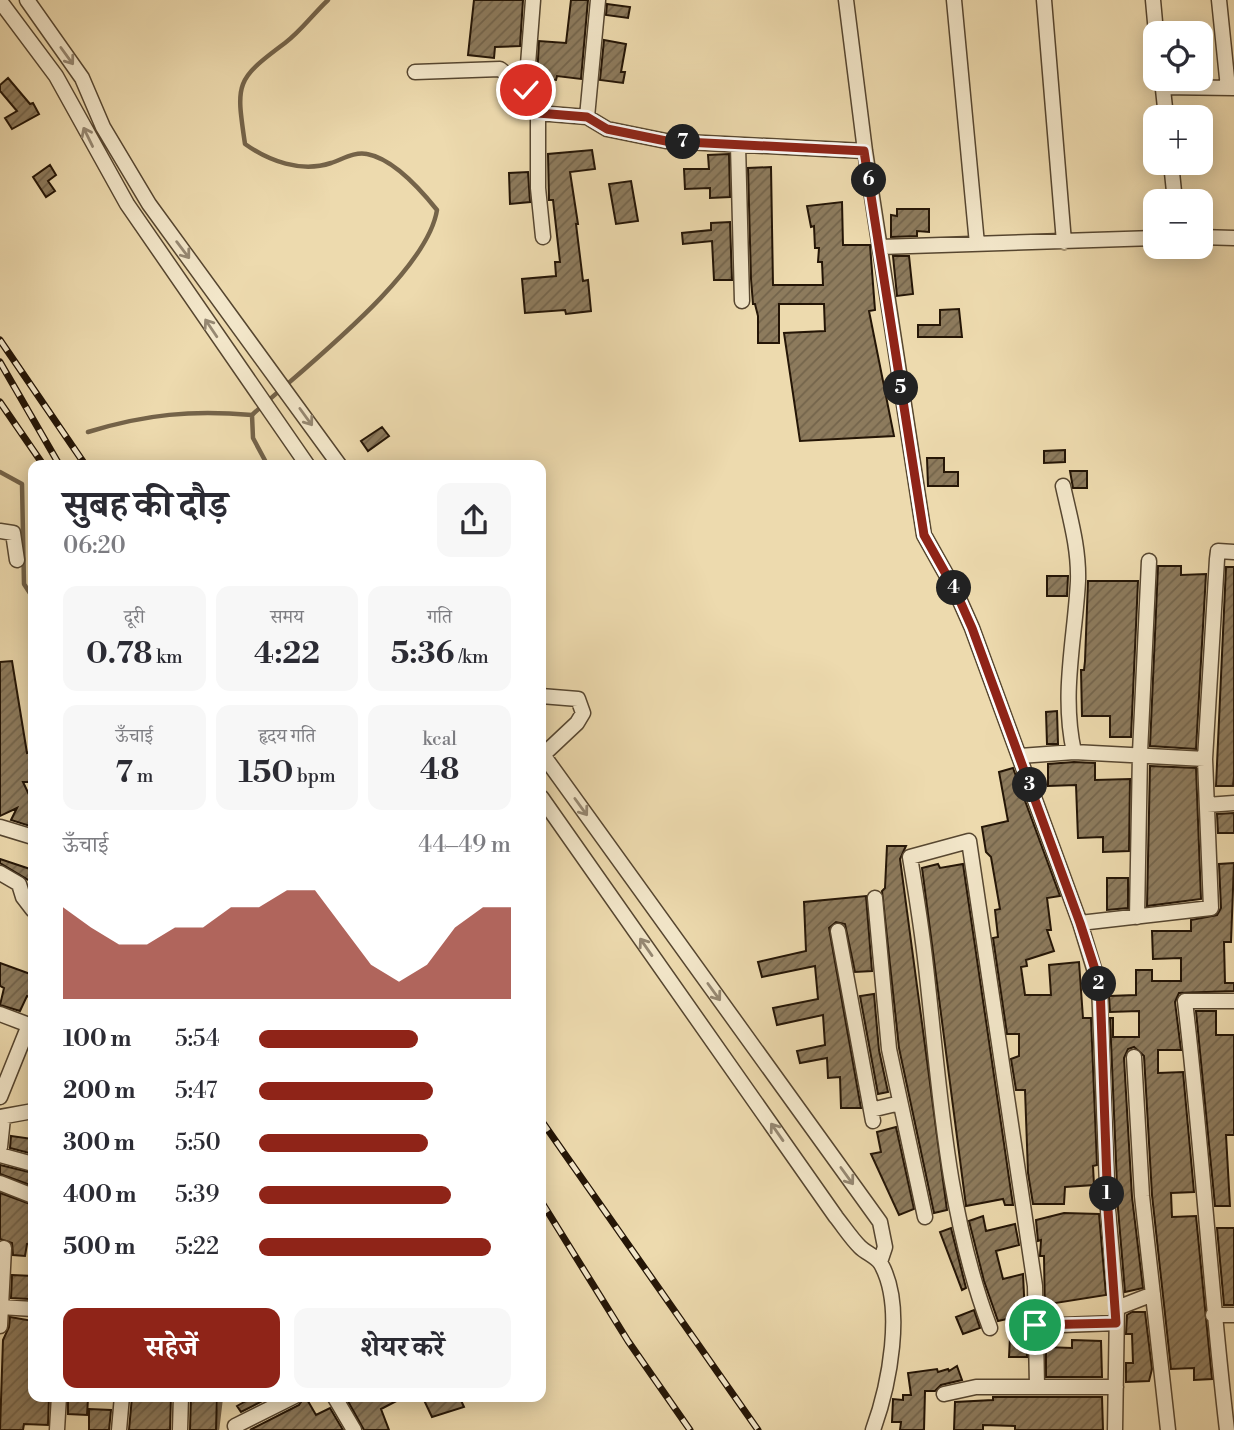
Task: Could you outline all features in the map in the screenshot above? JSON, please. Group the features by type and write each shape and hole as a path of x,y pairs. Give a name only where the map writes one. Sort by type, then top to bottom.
{"street":[{"path":"27,0 82,78 103,127 149,204 336,460"},
{"path":"526,90 533,0"},
{"path":"587,117 598,0"},
{"path":"846,0 864,151 924,535 956,592 1020,756 1100,985 1108,1210 1116,1308 1115,1430"},
{"path":"954,0 978,244"},
{"path":"1044,0 1064,242"},
{"path":"1153,0 1155,21"},
{"path":"1213,87 1231,88 1219,0"},
{"path":"0,1 56,76 127,204 304,460"},
{"path":"415,72 492,68 508,73 526,90 538,113 538,188 543,237"},
{"path":"538,113 587,117 607,129 636,136 738,145 864,151"},
{"path":"738,145 742,301"},
{"path":"1213,237 1234,237"},
{"path":"880,247 1143,239"},
{"path":"1063,486 1077,545 1078,582 1069,669 1070,733 1074,752"},
{"path":"0,531 13,533 17,559"},
{"path":"1080,923 1211,908 1205,759 1217,559 1218,551 1234,552"},
{"path":"1137,918 1140,753 1149,561"},
{"path":"546,696 578,699 583,713 577,723 546,750"},
{"path":"1020,756 1074,752 1140,753 1205,759"},
{"path":"546,759 880,1222 885,1247 880,1262"},
{"path":"1207,805 1234,803"},
{"path":"546,804 836,1217 861,1249 880,1262 890,1289 892,1315 889,1374 873,1430"},
{"path":"0,827 28,835"},
{"path":"990,1328 956,1213 944,1140 926,965 910,857 969,841 1035,1286 1037,1386"},
{"path":"0,873 19,884 28,904"},
{"path":"875,898 890,1049 925,1217"},
{"path":"838,931 872,1116 900,1103"},
{"path":"1227,1430 1213,1315 1205,1187 1185,1001 1234,1001"},
{"path":"0,1014 28,1025"},
{"path":"0,1097 28,1027"},
{"path":"1134,1057 1142,1196 1168,1430"},
{"path":"0,1147 2,1118 28,1112"},
{"path":"0,1155 28,1163"},
{"path":"0,1183 28,1194"},
{"path":"0,1326 4,1248"},
{"path":"1116,1308 1153,1294"},
{"path":"1,1307 28,1309"},
{"path":"1213,1315 1234,1315"},
{"path":"1035,1325 1116,1323"},
{"path":"944,1394 976,1387 1116,1387"},
{"path":"57,1430 59,1402"},
{"path":"119,1430 121,1402"},
{"path":"180,1430 181,1402"},
{"path":"235,1426 284,1402"},
{"path":"337,1402 351,1429"},
{"path":"261,1415 267,1430"}],"building":[{"path":"474,0 523,0 520,46 495,47 494,58 468,55"},
{"path":"571,0 588,0 581,79 557,76 556,80 537,78 539,41 566,43"},
{"path":"607,4 630,7 628,18 606,15"},
{"path":"604,40 626,44 621,72 625,72 623,83 600,80"},
{"path":"8,78 30,104 33,103 39,114 12,129 5,118 17,111 0,91 0,85"},
{"path":"592,150 595,169 570,172 583,281 588,280 591,311 566,314 565,310 525,313 522,279 556,276 555,262 560,262 553,200 549,200 548,154"},
{"path":"729,154 730,197 710,198 710,188 685,189 684,169 709,169 708,155"},
{"path":"50,165 56,175 48,181 55,191 46,197 33,177"},
{"path":"771,167 773,285 823,285 822,262 818,262 819,248 815,248 814,226 811,227 807,206 842,202 843,245 870,245 875,310 869,311 894,436 800,441 784,333 825,331 824,304 779,304 779,343 758,343 758,316 753,304 751,279 748,168"},
{"path":"528,172 530,202 510,204 509,173"},
{"path":"631,181 638,221 616,224 609,184"},
{"path":"897,209 929,209 929,232 917,231 917,236 891,237 891,215 897,216"},
{"path":"730,222 732,280 714,280 712,241 683,244 682,233 711,230 711,223"},
{"path":"893,256 909,256 913,294 897,296"},
{"path":"959,309 962,337 918,337 918,325 940,325 940,310"},
{"path":"382,427 389,436 368,451 361,441"},
{"path":"1065,450 1065,462 1044,463 1044,451"},
{"path":"927,458 944,458 944,472 958,472 958,486 928,486"},
{"path":"1070,471 1087,471 1087,488 1073,488"},
{"path":"1158,566 1181,566 1181,575 1206,574 1196,749 1150,746"},
{"path":"1226,567 1234,567 1234,776 1233,786 1216,786"},
{"path":"1047,576 1068,576 1067,596 1047,596"},
{"path":"1088,581 1138,581 1131,737 1110,737 1110,716 1082,716 1081,670 1084,670 1085,661"},
{"path":"12,661 28,753 28,782 23,782 28,792 28,825 11,820 17,808 0,816 0,662"},
{"path":"1057,711 1058,744 1047,744 1046,712"},
{"path":"1095,763 1095,780 1130,779 1129,851 1103,852 1103,837 1078,838 1076,785 1048,786 1048,764"},
{"path":"1150,766 1196,768 1201,899 1147,906"},
{"path":"1013,768 1060,896 1047,898 1051,930 1047,930 1054,951 1026,960 1027,966 1021,967 1025,995 1051,995 1049,965 1079,962 1083,1018 1091,1018 1097,1165 1093,1166 1094,1185 1065,1187 1064,1204 1033,1204 1028,1173 1025,1090 1016,1090 1011,1059 1019,1056 1019,1034 1007,1034 993,938 998,937 995,910 1000,909 991,857 986,852 982,827 1008,821 999,772"},
{"path":"1234,813 1234,833 1218,833 1217,814"},
{"path":"887,846 906,846 900,859 947,1210 934,1213 899,1048 882,891 885,888"},
{"path":"0,859 28,868 28,880 0,863"},
{"path":"1234,863 1231,942 1224,942 1225,983 1234,983 1234,991 1179,993 1175,1002 1181,1050 1158,1050 1158,1073 1183,1072 1194,1192 1171,1193 1172,1217 1196,1216 1212,1379 1194,1380 1194,1368 1171,1369 1152,1195 1144,1056 1134,1047 1128,1049 1124,1058 1132,1197 1143,1288 1125,1292 1118,1209 1110,1018 1113,1018 1113,1037 1139,1037 1139,1011 1110,1012 1109,996 1136,995 1136,970 1152,970 1152,981 1181,981 1181,958 1153,959 1152,931 1191,931 1191,920 1217,915 1221,908 1219,864"},
{"path":"938,864 940,868 963,864 1013,1205 1005,1205 1003,1199 966,1206 922,868"},
{"path":"1107,878 1128,878 1128,908 1107,910"},
{"path":"866,896 872,971 855,972 845,924 836,922 829,928 861,1108 841,1108 840,1077 828,1078 827,1058 800,1063 797,1051 825,1045 823,1015 777,1025 773,1008 818,999 815,966 762,977 758,962 806,951 804,902"},
{"path":"0,963 28,973 28,996 20,1011 0,1005 4,988 0,986"},
{"path":"874,994 879,1050 888,1092 878,1094 860,996"},
{"path":"1196,1011 1216,1011 1216,1035 1234,1035 1234,1135 1226,1135 1230,1206 1215,1206"},
{"path":"896,1127 914,1209 899,1215 871,1154 881,1152 877,1132"},
{"path":"11,1136 28,1138 28,1153 10,1148"},
{"path":"0,1165 28,1172 28,1184 0,1174"},
{"path":"0,1193 28,1203 28,1244 25,1256 13,1255 12,1243 0,1239"},
{"path":"1064,1213 1099,1214 1106,1295 1055,1303 1056,1316 1045,1316 1044,1256 1040,1256 1041,1240 1038,1241 1036,1220"},
{"path":"983,1216 986,1231 1015,1224 1019,1245 996,1251 1003,1279 1023,1274 1027,1357 1009,1357 1011,1318 998,1321 984,1281 969,1221"},
{"path":"951,1228 966,1288 962,1290 940,1232"},
{"path":"1217,1228 1234,1228 1234,1305 1224,1305"},
{"path":"12,1275 28,1276 28,1299 11,1298"},
{"path":"974,1310 980,1328 963,1334 956,1317"},
{"path":"1132,1312 1145,1312 1152,1369 1149,1381 1126,1382 1126,1363 1133,1363 1132,1334 1126,1334 1127,1315"},
{"path":"10,1317 28,1320 28,1402 49,1402 48,1425 24,1424 23,1430 0,1430 3,1340"},
{"path":"1072,1340 1101,1341 1102,1377 1046,1377 1046,1347 1072,1348"},
{"path":"957,1366 962,1380 941,1385 935,1391 925,1391 924,1430 900,1430 901,1422 892,1422 893,1399 903,1400 903,1395 911,1395 908,1373 937,1369 938,1372 949,1371"},
{"path":"993,1397 1102,1397 1103,1430 1015,1430 1015,1426 983,1425 983,1430 954,1430 955,1402 993,1400"},
{"path":"68,1402 88,1402 87,1415 68,1414"},
{"path":"132,1402 171,1402 170,1430 129,1430"},
{"path":"191,1402 217,1402 216,1430 190,1430"},
{"path":"244,1402 260,1402 241,1412 237,1406"},
{"path":"301,1402 308,1402 316,1415 330,1408 343,1430 250,1430"},
{"path":"348,1402 394,1402 381,1409 389,1430 364,1430"},
{"path":"425,1402 462,1402 464,1407 432,1417"},
{"path":"89,1409 111,1410 109,1430 89,1430"}],"waterway":[{"path":"265,460 253,438 252,415 330,347 387,291 411,263 428,235 437,210 406,176 377,157 358,154 320,166 297,166 264,156 245,144 240,108 243,84 248,75 296,33 328,0"},
{"path":"88,432 130,421 169,415 252,415"},
{"path":"0,472 22,484 24,584 28,590"},
{"path":"217,1430 220,1402"}],"railway":[{"path":"0,340 82,460"},
{"path":"0,362 57,460"},
{"path":"0,402 40,460"},
{"path":"546,1127 758,1430"},
{"path":"546,1209 628,1341 690,1430"}],"route":[{"path":"526,90 538,113 587,117 607,129 636,136 666,141 864,151 924,535 956,592 972,628 1100,985 1108,1210 1116,1323 1035,1325"}]}
